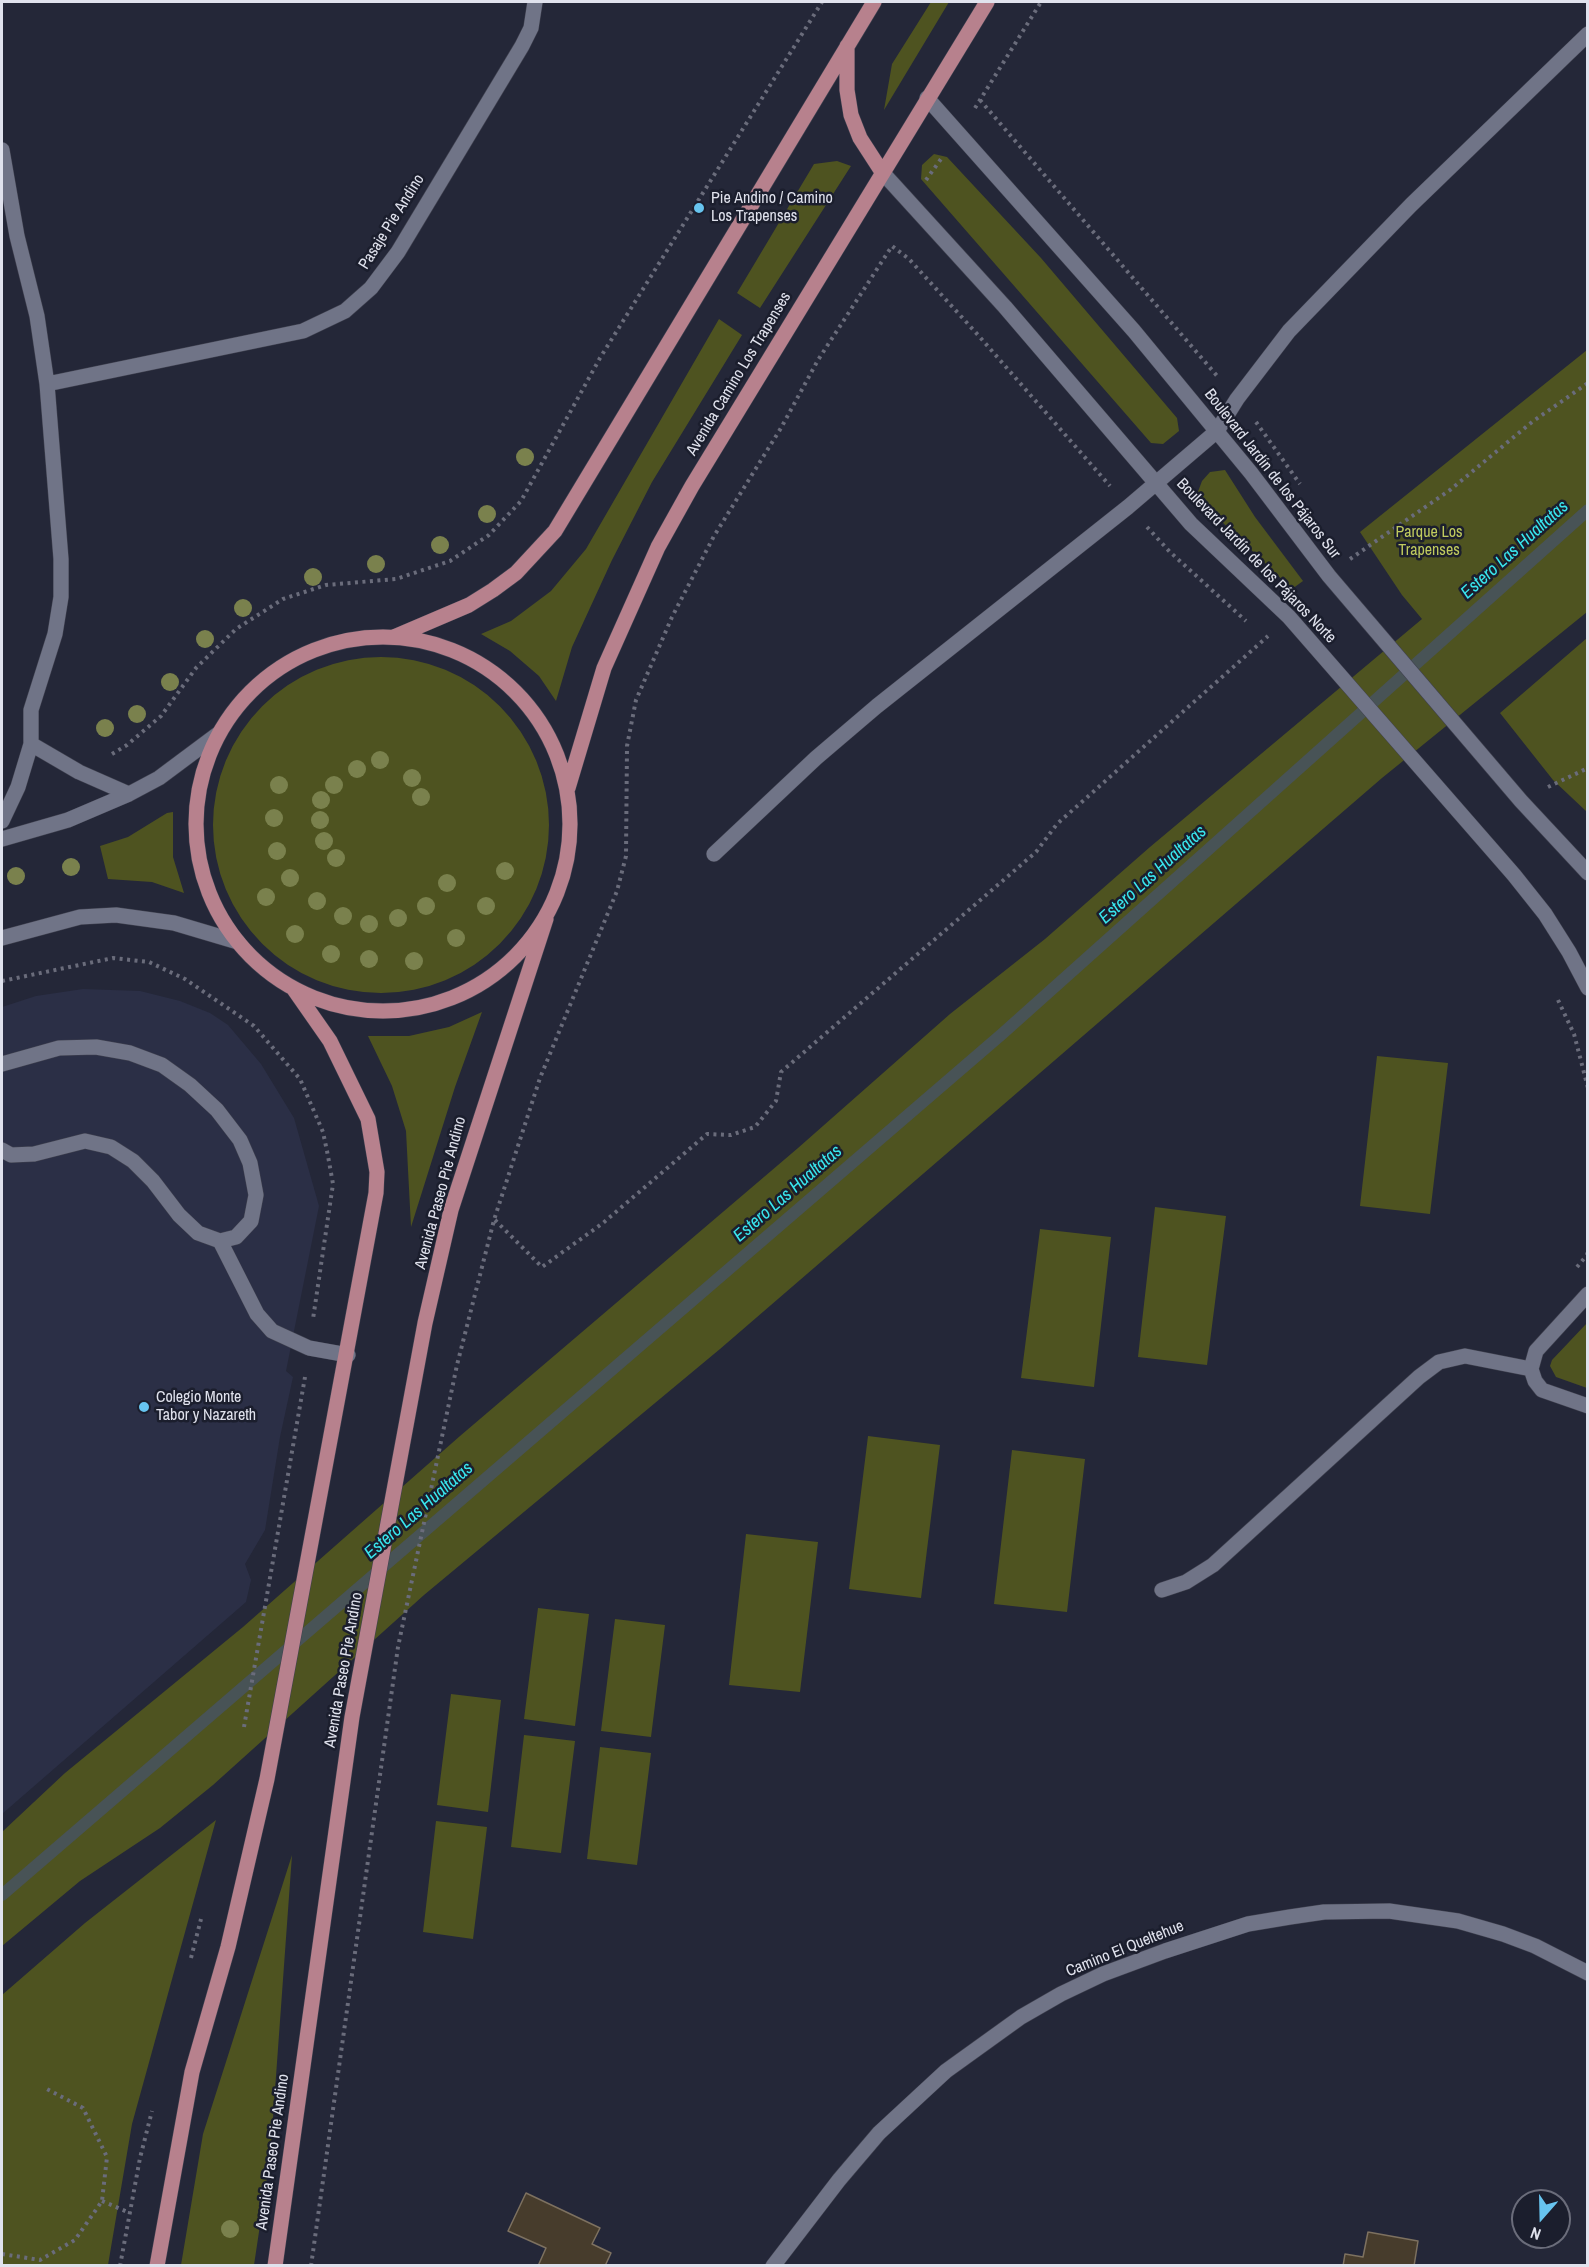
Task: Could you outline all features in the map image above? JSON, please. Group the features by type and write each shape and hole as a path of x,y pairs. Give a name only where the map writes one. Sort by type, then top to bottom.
{"main road":[{"path":"394,637 470,605 494,590 516,573 555,531 874,2"},
{"name":"Avenida Camino Los Trapenses","path":"568,788 604,668 658,547 882,172 987,2"},
{"path":"847,46 847,90 851,115 860,138 882,172"},
{"path":"394,637 425,642 454,651 482,665 507,683 528,705 546,731 560,758 568,788 571,833 566,868 546,919 510,964 462,995 435,1005 406,1010 358,1010 320,1000 293,988 254,960 238,942 210,895 196,841 199,786 218,734 235,709 255,687 288,663 334,643 364,638 394,637"},
{"name":"Avenida Paseo Pie Andino","path":"275,2265 352,1718 425,1323 451,1210 546,919"},
{"path":"157,2265 192,2072 228,1947 267,1779 375,1202 377,1172 368,1119 330,1041 293,988"}],"street":[{"name":"Pasaje Pie Andino","path":"47,384 303,331 345,311 371,288 398,252 522,46 531,28 534,2"},
{"path":"714,854 816,758 877,706 1128,507 1217,431 1254,374 1289,331 1411,205 1587,34"},
{"name":"Boulevard Jardín de los Pájaros Sur","path":"927,98 1134,331 1217,431 1329,576 1521,801 1587,873"},
{"path":"2,150 17,236 37,316 47,384 61,560 61,597 55,634 33,696 31,744 18,787 2,821"},
{"name":"Boulevard Jardín de los Pájaros Norte","path":"882,172 1005,307 1191,524 1289,617 1336,670 1545,914 1569,952 1587,988"},
{"path":"2,839 68,820 129,794 159,778 218,734"},
{"path":"31,744 79,772 129,794"},
{"path":"2,938 80,917 116,915 174,923 238,942"},
{"path":"2,1064 59,1048 96,1047 130,1053 162,1065 190,1085 217,1110 240,1140 252,1174 256,1195 251,1221 236,1237 220,1241 198,1233 179,1215 146,1174 111,1147 85,1141 34,1154 11,1155 2,1150"},
{"path":"220,1241 257,1314 272,1330 309,1348 348,1355"},
{"path":"1587,1294 1536,1351 1531,1369 1535,1381 1542,1390 1587,1406"},
{"path":"1162,1590 1186,1582 1213,1565 1419,1377 1439,1362 1465,1356 1531,1369"},
{"name":"Camino El Queltehue","path":"773,2265 879,2133 946,2071 1021,2017 1061,1994 1103,1974 1165,1951 1248,1924 1347,1911 1389,1911 1458,1921 1503,1934 1535,1946 1587,1972"}],"path":[{"path":"79,772 127,745 161,716 196,668 236,629 283,599 326,585 396,579 450,561 489,535 521,501 600,358 822,2"},
{"path":"311,2265 398,1647 457,1365 494,1220 540,1078 617,891 626,856 627,746 636,700 672,617 714,536 781,428 818,360 892,246 910,204 1041,2"},
{"path":"892,246 909,259 1170,552 1248,623"},
{"path":"1329,576 1450,490 1532,422 1587,383"},
{"path":"494,1220 542,1267 603,1222 707,1134 731,1135 755,1127 776,1101 781,1072 1036,852 1057,824 1265,638 1257,630"},
{"path":"1521,801 1587,768"},
{"path":"2,981 113,958 149,962 185,979 254,1026 300,1079 323,1132 333,1184"},
{"path":"1555,993 1574,1034 1587,1088"},
{"path":"244,1728 272,1563"},
{"path":"2,2254 40,2260 75,2240 102,2201 107,2157 83,2108 45,2088"},
{"path":"102,2201 130,2213"}],"shaded area":[{"name":"Colegio Monte Tabor y Nazareth","path":"83,989 140,991 180,1001 210,1013 228,1025 261,1064 294,1118 319,1206 286,1371 293,1377 280,1437 265,1530 245,1564 251,1580 246,1602 2,1814 2,1007 36,996"}],"green space":[{"path":"931,2 949,2 884,110 892,64"},
{"path":"934,154 947,157 1041,258 1177,418 1179,431 1163,444 1151,443 921,179 922,165"},
{"path":"837,161 851,166 760,308 737,293 814,164"},
{"path":"719,319 742,335 652,482 612,560 572,647 556,701 539,676 510,651 481,634 511,621 551,591 586,549"},
{"name":"Parque Los Trapenses","path":"1587,350 1587,612 1382,778 720,1349 424,1595 213,1785 160,1828 80,1881 2,1946 2,1832 65,1773 243,1627 460,1436 798,1148 950,1014 1045,939 1150,847 1422,619 1402,595 1360,532"},
{"path":"1225,470 1255,517 1303,581 1292,589 1196,497 1202,481 1210,472"},
{"path":"1587,638 1587,812 1553,780 1500,713"},
{"path":"381,657 414,661 445,670 474,686 500,706 520,732 536,761 545,792 549,825 545,858 536,889 520,918 500,944 474,964 445,980 414,989 381,993 348,989 317,980 288,964 262,944 242,918 226,889 217,858 213,825 217,792 226,761 242,732 262,706 288,686 317,670 348,661"},
{"path":"173,812 173,857 184,893 152,882 108,879 100,846 128,837 167,813"},
{"path":"482,1012 455,1087 411,1227 406,1131 392,1086 368,1036 409,1036 449,1027"},
{"path":"1377,1056 1448,1063 1430,1214 1360,1206"},
{"path":"1155,1207 1226,1216 1207,1365 1138,1357"},
{"path":"1040,1229 1111,1237 1094,1387 1021,1378"},
{"path":"1587,1323 1587,1388 1556,1377 1550,1366 1552,1360"},
{"path":"868,1436 940,1445 921,1598 849,1589"},
{"path":"1012,1450 1085,1459 1067,1612 994,1604"},
{"path":"746,1534 818,1542 800,1692 729,1685"},
{"path":"538,1608 589,1614 575,1726 524,1719"},
{"path":"615,1619 665,1625 651,1737 601,1731"},
{"path":"451,1694 501,1700 488,1812 437,1805"},
{"path":"524,1735 575,1741 561,1853 511,1847"},
{"path":"600,1747 651,1753 637,1865 587,1859"},
{"path":"216,1820 132,2124 108,2265 2,2265 2,1995 85,1923"},
{"path":"436,1821 487,1827 473,1939 423,1932"},
{"path":"292,1855 270,2159 254,2265 181,2265 203,2134"}],"building":[{"path":"526,2193 600,2228 592,2244 611,2253 605,2266 538,2266 546,2248 508,2231"},
{"path":"1368,2232 1418,2241 1414,2266 1343,2266 1345,2254 1363,2257"}],"waterway":[{"name":"Estero Las Hualtatas","path":"2,1895 1002,1034 1588,510"}],"place":[{"name":"Pie Andino / Camino Los Trapenses","path":"699,208"},
{"name":"Colegio Monte Tabor y Nazareth","path":"144,1407"}]}
